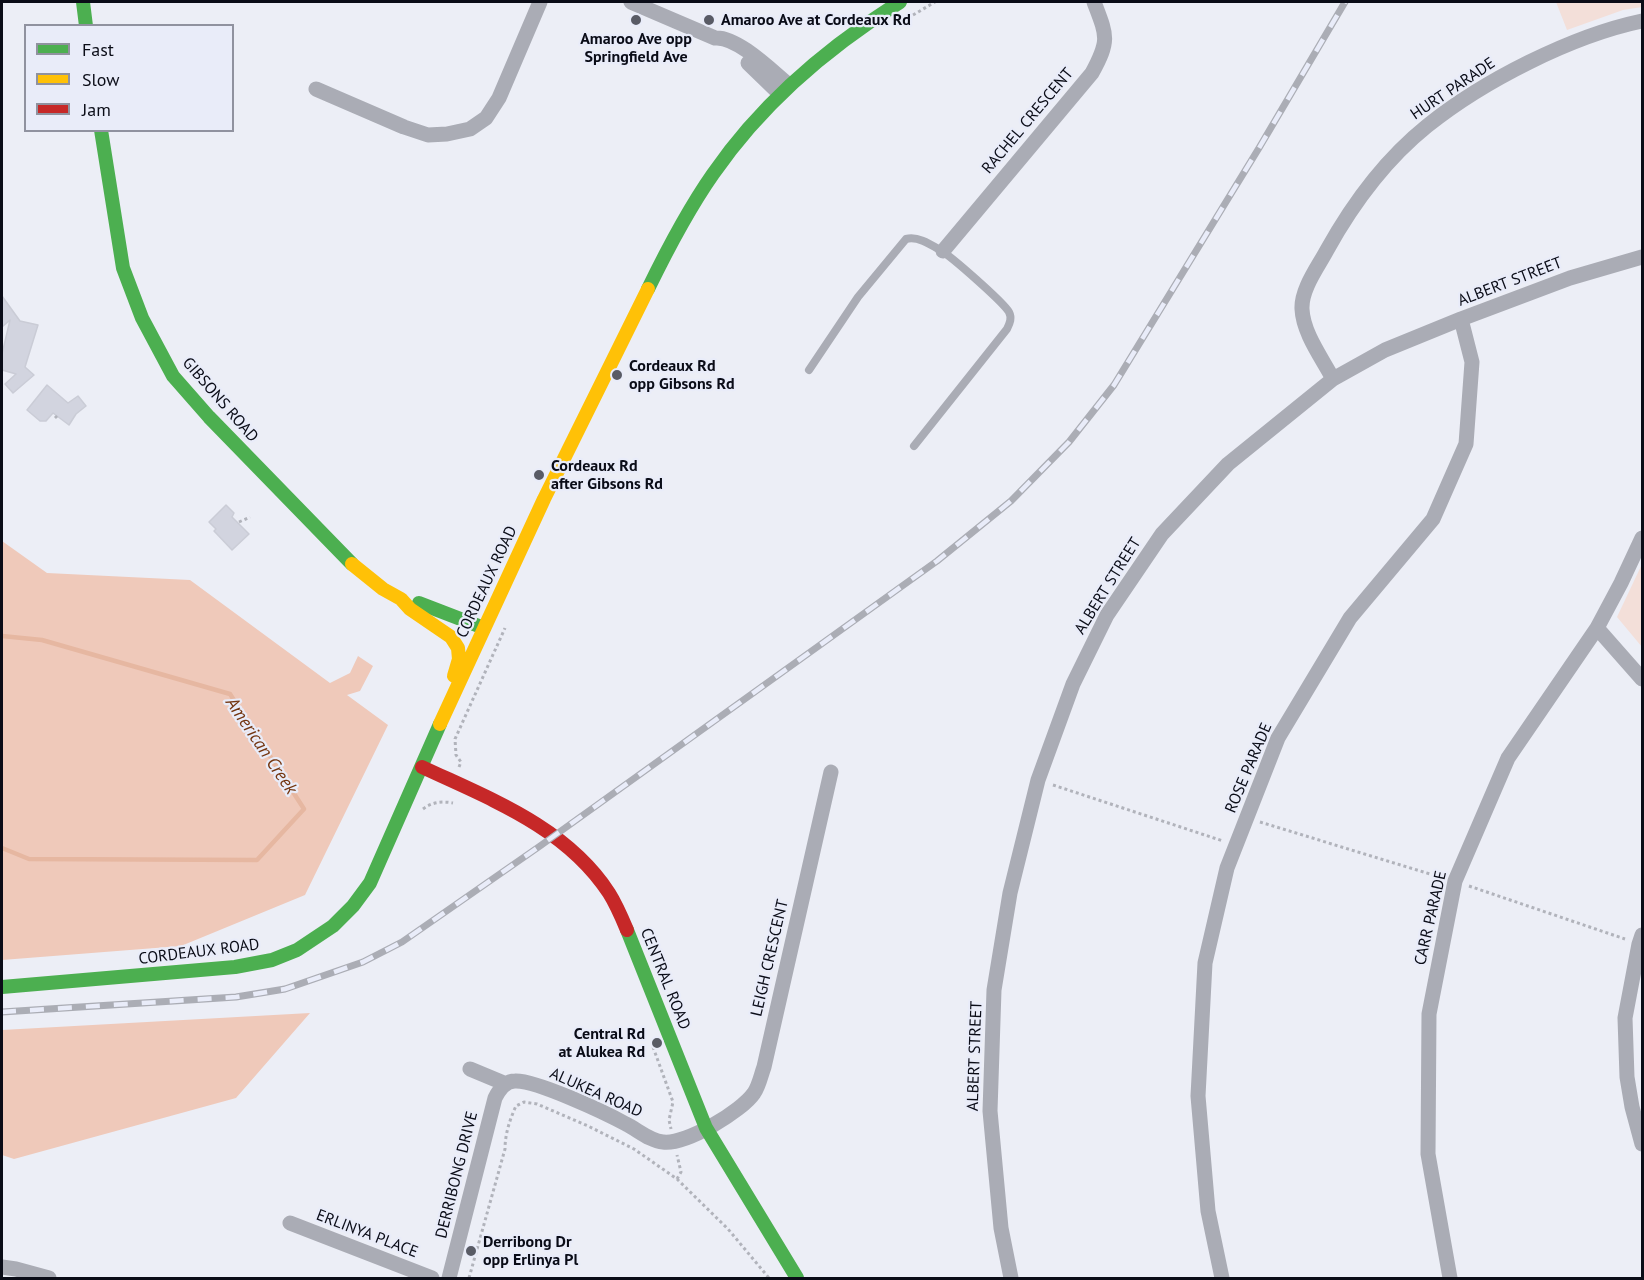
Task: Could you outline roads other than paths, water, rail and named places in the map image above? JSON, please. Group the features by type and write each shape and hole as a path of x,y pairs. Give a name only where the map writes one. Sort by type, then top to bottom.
{"main road":[{"path":"83,2 86,24"},
{"name":"CORDEAUX ROAD","path":"2,987 237,967 282,957 299,949 349,913 370,883 544,499 675,234 696,199 735,144 784,89 846,38 900,2"},
{"name":"GIBSONS ROAD","path":"101,132 123,268 142,318 173,376 209,417 347,560 376,584 451,637 458,648 459,659 441,709 440,725"},
{"name":"GIBSONS ROAD","path":"401,600 417,602 484,628"},
{"name":"CENTRAL ROAD","path":"422,767 544,828 569,847 610,894 627,929 706,1128 797,1278"}],"street":[{"path":"316,89 428,135 470,129 486,118 499,98 540,2"},
{"path":"631,2 715,38 719,44 744,59 784,89"},
{"name":"RACHEL CRESCENT","path":"942,251 1092,73 1103,53 1106,40 1094,2"},
{"name":"HURT PARADE","path":"1333,379 1306,327 1302,307 1306,289 1340,226 1391,160 1426,127 1513,70 1565,46 1626,24 1642,21"},
{"name":"ALBERT STREET","path":"1011,1278 1001,1228 990,1111 994,990 1010,893 1038,780 1073,684 1107,615 1162,534 1228,464 1333,379 1385,350 1570,278 1642,257"},
{"name":"ROSE PARADE","path":"1222,1278 1208,1211 1198,1096 1205,963 1227,868 1278,738 1350,618 1433,519 1466,444 1472,362 1461,320"},
{"name":"CARR PARADE","path":"1450,1278 1428,1154 1429,1014 1455,881 1508,758 1597,628 1642,538"},
{"path":"1597,628 1642,679"},
{"name":"LEIGH CRESCENT","path":"706,1128 729,1116 746,1103 756,1091 764,1067 831,772"},
{"path":"1641,940 1625,1018 1627,1077 1642,1144"},
{"name":"ALUKEA ROAD","path":"470,1070 506,1084 513,1081 544,1088 606,1113 661,1142 673,1142 706,1128"},
{"name":"DERRIBONG DRIVE","path":"449,1278 495,1098 498,1090 506,1084"},
{"name":"ERLINYA PLACE","path":"290,1223 432,1278"},
{"path":"2,1267 49,1278"}],"lane":[{"path":"808,370 858,297 906,239 918,238 942,251 1001,303 1010,313 1011,320 1007,329 914,446"}],"waterway":[{"name":"American Creek","path":"2,636 42,640 230,694 304,809 257,860 29,859 2,848"}],"railway":[{"path":"2,1012 236,997 285,989 363,962 402,942 540,846 937,561 1011,501 1069,442 1114,385 1345,2"}],"place":[{"name":"Amaroo Ave opp Springfield Ave","path":"636,20"},
{"name":"Amaroo Ave at Cordeaux Rd","path":"709,20"},
{"name":"Cordeaux Rd opp Gibsons Rd","path":"617,375"},
{"name":"Cordeaux Rd after Gibsons Rd","path":"539,475"},
{"name":"Central Rd at Alukea Rd","path":"657,1043"},
{"name":"Derribong Dr opp Erlinya Pl","path":"471,1251"}]}
